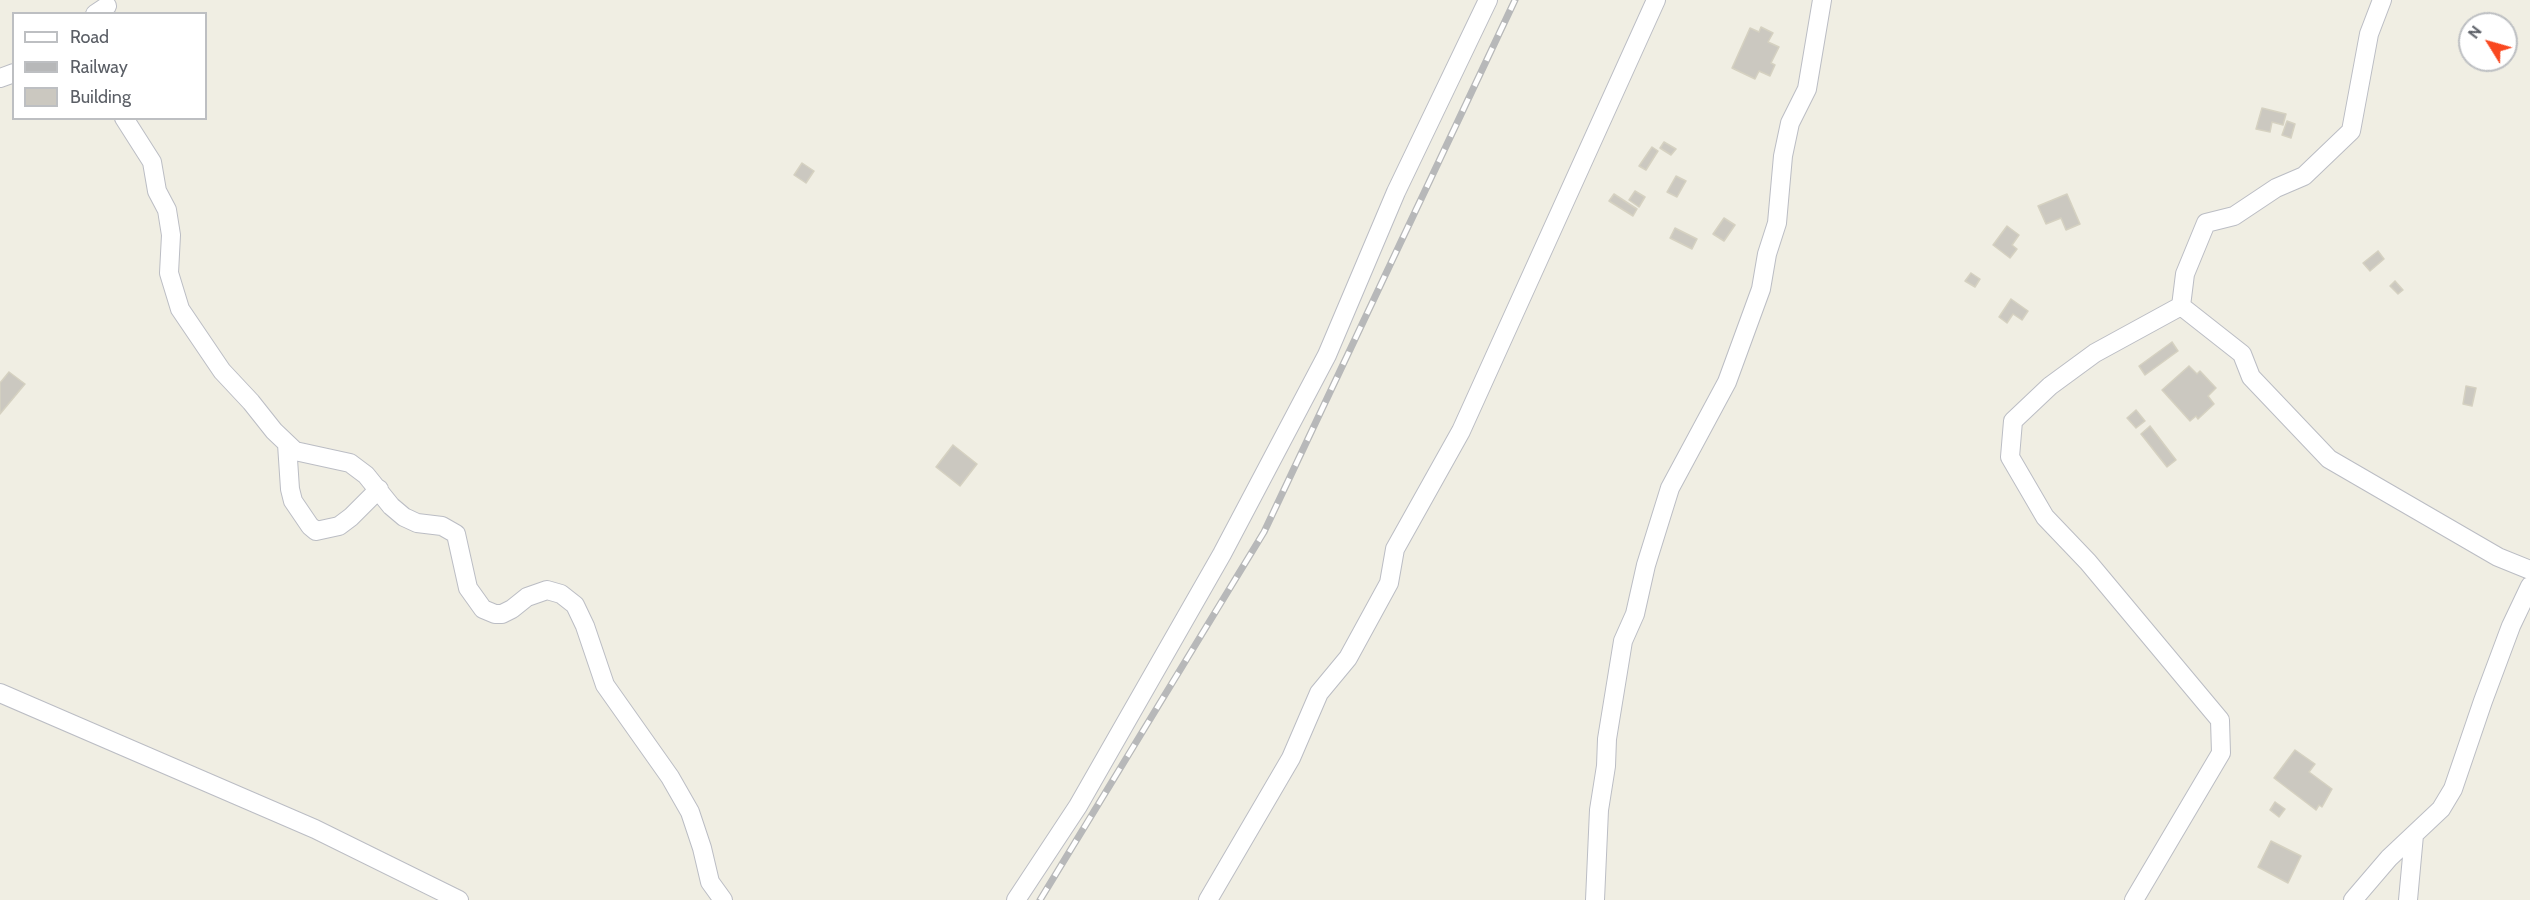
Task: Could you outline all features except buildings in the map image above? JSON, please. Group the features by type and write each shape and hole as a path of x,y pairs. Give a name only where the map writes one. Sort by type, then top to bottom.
{"street":[{"path":"1016,900 1078,806 1222,554 1327,355 1396,192 1488,0"},
{"path":"1208,900 1291,758 1319,693 1348,658 1389,583 1395,549 1461,431 1656,0"},
{"path":"1595,900 1599,810 1606,766 1607,739 1623,641 1635,614 1646,565 1670,488 1726,382 1761,289 1767,254 1777,224 1783,156 1790,123 1807,89 1822,0"},
{"path":"2181,306 2185,274 2206,223 2234,216 2276,188 2304,176 2351,131 2369,34 2382,0"},
{"path":"125,120 152,162 157,191 167,210 171,235 169,273 180,309 222,371 295,451 350,463 366,475 404,517 417,523 442,526 456,534 468,588 477,603 488,612 502,614 527,597 548,590 561,594 575,605 585,626 598,670 605,685 670,777 690,812 710,882 723,900"},
{"path":"2181,306 2242,354 2251,377 2329,459 2498,557 2530,570"},
{"path":"2134,900 2221,753 2220,720 2088,562 2045,517 2010,457 2013,421 2050,386 2095,353 2181,306"},
{"path":"287,444 293,501 309,526 316,531 339,526 351,518 379,489"},
{"path":"2353,900 2389,858 2441,809 2453,789 2511,626 2530,586"},
{"path":"0,693 315,829 459,900"},
{"path":"2408,900 2414,835"}],"railway":[{"path":"1040,900 1264,532 1515,0"}]}
